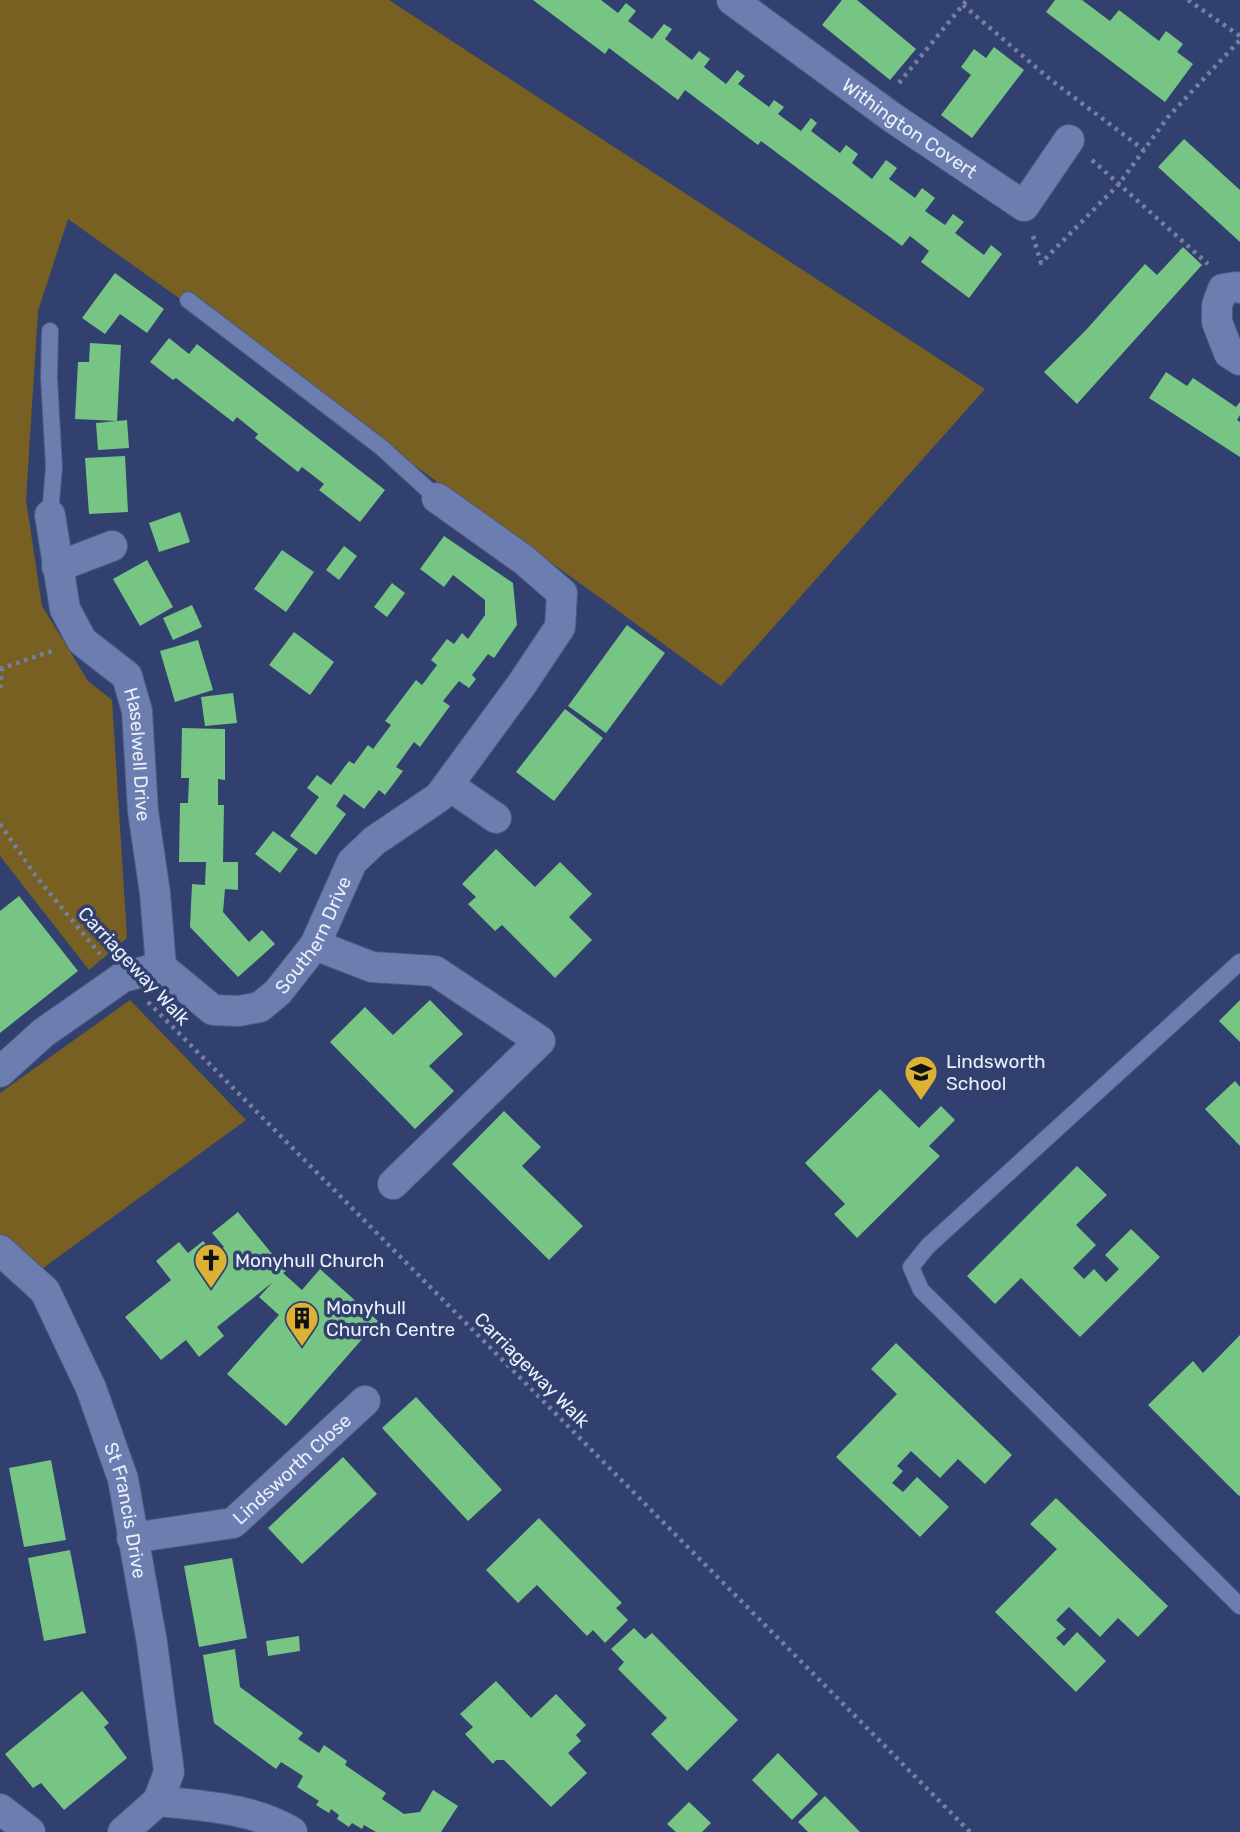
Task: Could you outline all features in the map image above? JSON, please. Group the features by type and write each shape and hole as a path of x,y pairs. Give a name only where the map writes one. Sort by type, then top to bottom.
{"street":[{"name":"Withington Covert","path":"732,0 879,108 1024,206"},
{"path":"1024,206 1069,140"},
{"path":"1232,288 1217,305 1217,322 1228,353 1240,360"},
{"name":"Southern Drive","path":"161,967 213,1010 239,1012 260,1007 278,992 315,945 352,862 374,841 439,797 560,627 562,593 524,560 437,498"},
{"name":"Haselwell Drive","path":"50,515 65,609 82,641 127,676 137,711 143,810 155,893 161,967"},
{"path":"57,567 112,546"},
{"path":"448,785 496,818"},
{"path":"315,945 372,967 435,971 540,1041 393,1184"},
{"path":"0,1072 43,1033 123,977 161,967"},
{"name":"St Francis Drive","path":"0,1250 45,1291 91,1388 123,1479 152,1643 169,1772 158,1801"},
{"name":"Lindsworth Close","path":"132,1538 233,1523 365,1401"},
{"path":"123,1832 158,1801 214,1807 250,1815 274,1821 292,1832"},
{"path":"0,1809 30,1832"}],"lane":[{"path":"188,300 381,447 437,498"},
{"path":"50,331 49,388 54,467 50,515"},
{"path":"1240,962 928,1245 911,1267 921,1290 1240,1606"}],"path":[{"path":"879,108 967,0"},
{"path":"1024,206 1041,263 1119,184 1168,117 1240,38 1188,0"},
{"path":"963,5 1051,80 1144,149"},
{"path":"1069,140 1232,288"},
{"path":"0,688 1,669 82,641"},
{"name":"Carriageway Walk","path":"0,824 38,879 88,943 970,1832"}],"shaded area":[{"path":"0,0 389,0 985,389 721,686 68,219 38,311 26,500 42,606 88,681 112,700 127,938 89,970 0,856"},
{"path":"130,1000 246,1120 39,1271 0,1236 0,1093"}],"building":[{"path":"533,0 601,0 618,13 626,3 636,11 628,21 652,39 664,24 672,29 665,39 692,60 699,51 710,59 704,67 726,84 737,70 745,76 738,84 769,107 774,100 784,107 778,114 801,131 811,118 817,123 811,131 840,153 846,145 858,154 852,163 872,179 886,160 897,168 889,179 915,198 922,188 935,198 925,211 945,225 953,214 964,222 955,233 984,255 991,245 1002,254 969,298 921,262 929,251 910,236 902,246 761,141 758,145 685,90 678,100 609,48 605,54"},
{"path":"842,0 857,0 916,49 890,80 822,25"},
{"path":"1055,0 1082,0 1110,21 1119,10 1159,41 1166,31 1183,44 1177,52 1193,64 1165,102 1046,12"},
{"path":"994,47 1024,70 972,138 941,115 971,75 961,67 974,49 986,58"},
{"path":"1184,139 1240,190 1240,242 1158,167"},
{"path":"1183,247 1202,265 1077,404 1044,372 1145,264 1157,275"},
{"path":"115,273 164,309 147,333 120,314 105,334 82,318"},
{"path":"169,338 189,354 197,344 385,490 360,522 319,490 324,484 302,467 298,472 255,438 258,434 237,417 233,422 176,378 173,380 150,362"},
{"path":"90,343 121,345 117,421 75,419 78,362 89,362"},
{"path":"1166,372 1187,386 1193,378 1236,407 1240,402 1240,415 1237,420 1240,422 1240,457 1149,398"},
{"path":"127,420 129,448 98,450 96,423"},
{"path":"125,456 128,512 89,514 85,458"},
{"path":"180,512 190,542 159,552 149,523"},
{"path":"444,536 513,583 517,625 494,658 488,654 472,675 476,679 469,688 459,681 443,701 450,706 420,747 414,742 396,767 403,771 385,795 379,790 364,809 344,794 336,806 346,814 316,855 290,836 319,797 307,788 317,775 331,785 349,761 354,764 368,745 373,749 391,725 385,721 416,680 422,685 437,665 431,660 447,639 454,644 462,633 468,639 485,615 485,600 453,575 444,587 420,569"},
{"path":"344,546 357,556 339,580 326,570"},
{"path":"282,550 314,572 286,612 254,589"},
{"path":"147,560 173,607 140,626 113,579"},
{"path":"392,583 405,593 387,617 374,607"},
{"path":"192,605 202,627 173,640 163,618"},
{"path":"627,625 665,653 606,733 568,706"},
{"path":"294,632 334,662 310,695 269,665"},
{"path":"198,640 213,690 175,702 160,651"},
{"path":"233,693 237,723 205,726 201,697"},
{"path":"565,709 603,738 554,801 516,772"},
{"path":"182,728 225,729 225,780 218,779 218,805 224,805 223,862 238,862 238,890 225,889 223,912 249,942 262,930 275,944 238,977 190,927 192,884 205,885 206,862 179,862 180,803 188,803 189,778 181,778"},
{"path":"273,831 298,849 280,873 255,854"},
{"path":"496,849 535,887 560,862 592,894 569,917 592,940 555,978 502,925 495,931 468,904 476,897 462,884"},
{"path":"19,896 78,971 0,1033 0,911"},
{"path":"430,1000 463,1034 429,1066 454,1091 415,1129 330,1042 365,1007 393,1035"},
{"path":"1240,1000 1240,1042 1219,1021"},
{"path":"1235,1081 1240,1087 1240,1146 1205,1109"},
{"path":"880,1089 919,1128 941,1106 955,1120 929,1146 940,1156 857,1238 834,1214 845,1204 805,1163"},
{"path":"504,1111 541,1147 522,1166 583,1226 549,1260 452,1164"},
{"path":"1077,1166 1107,1195 1076,1225 1096,1245 1073,1268 1084,1279 1094,1269 1106,1282 1119,1269 1105,1255 1131,1229 1160,1257 1080,1337 1021,1278 995,1304 967,1276"},
{"path":"238,1212 286,1271 283,1273 302,1290 320,1269 378,1321 286,1426 227,1374 279,1315 259,1297 273,1282 217,1327 224,1336 199,1357 186,1340 161,1360 125,1317 171,1280 156,1261 179,1242 188,1253 203,1241 214,1254 224,1247 212,1233"},
{"path":"1240,1335 1239,1496 1148,1405 1193,1361 1203,1373"},
{"path":"896,1343 1012,1455 985,1484 958,1459 940,1478 911,1451 897,1466 903,1471 892,1483 903,1492 917,1477 949,1507 920,1537 836,1457 897,1394 871,1369"},
{"path":"416,1397 502,1490 468,1521 382,1428"},
{"path":"343,1457 377,1494 302,1564 268,1528"},
{"path":"51,1460 66,1540 24,1547 9,1468"},
{"path":"1056,1498 1168,1606 1138,1637 1118,1618 1100,1637 1069,1607 1056,1620 1066,1629 1056,1638 1064,1646 1077,1632 1106,1661 1076,1692 995,1612 1057,1549 1030,1524"},
{"path":"539,1518 622,1603 616,1608 628,1620 605,1643 593,1630 587,1636 537,1585 518,1603 486,1570"},
{"path":"70,1550 86,1633 44,1641 28,1558"},
{"path":"232,1558 247,1638 199,1647 184,1566"},
{"path":"634,1628 645,1639 652,1633 738,1720 687,1771 651,1734 667,1718 618,1669 624,1662 611,1649"},
{"path":"299,1636 300,1651 268,1656 266,1641"},
{"path":"235,1649 240,1687 303,1733 298,1739 319,1753 324,1745 347,1761 345,1765 386,1793 382,1799 404,1814 420,1812 433,1790 458,1806 441,1832 376,1832 364,1825 362,1829 352,1823 349,1827 337,1819 339,1815 331,1809 329,1813 316,1805 319,1801 297,1787 303,1776 281,1762 276,1769 214,1723 203,1655"},
{"path":"496,1681 531,1718 556,1694 586,1725 576,1735 581,1741 568,1753 587,1773 551,1807 504,1760 496,1760 493,1764 465,1734 473,1727 460,1714"},
{"path":"82,1691 109,1723 104,1727 127,1758 64,1810 41,1783 33,1788 5,1754"},
{"path":"778,1753 818,1794 792,1820 752,1780"},
{"path":"825,1796 860,1832 808,1832 798,1822"},
{"path":"689,1802 711,1823 702,1832 676,1832 667,1824"}],"place":[{"name":"Lindsworth School","path":"921,1102"},
{"name":"Monyhull Church","path":"211,1290"},
{"name":"Monyhull Church Centre","path":"302,1348"}]}
